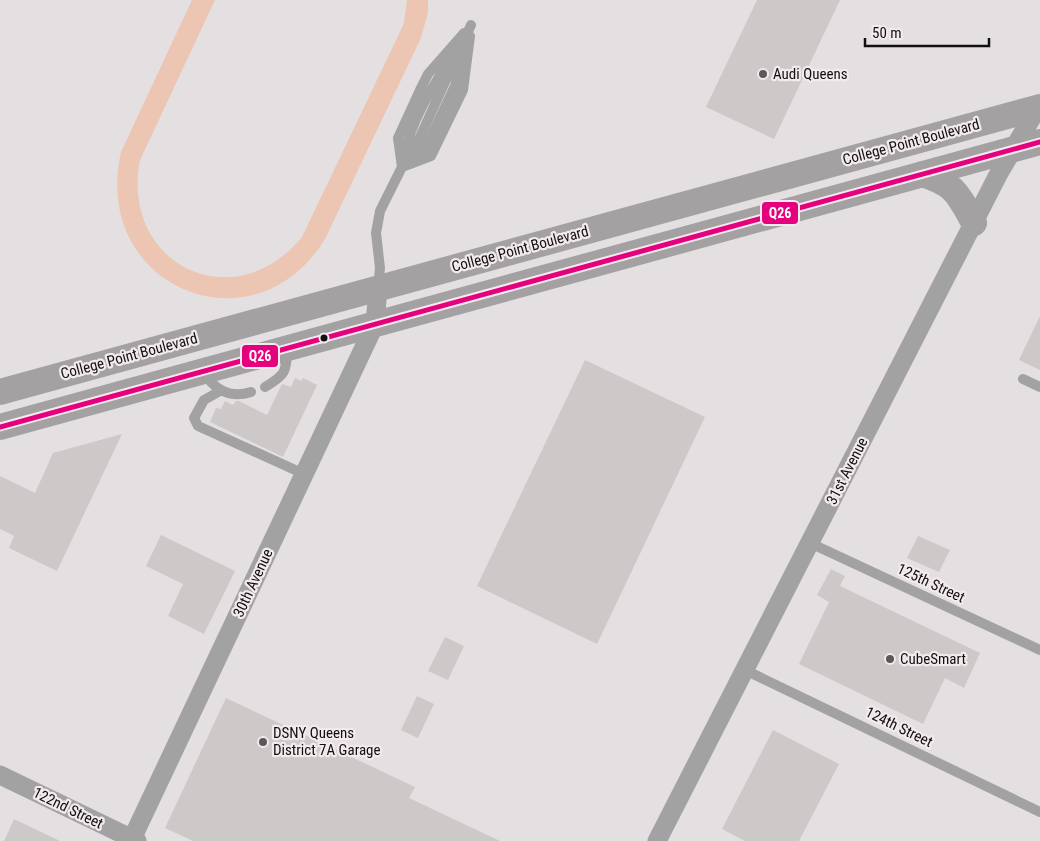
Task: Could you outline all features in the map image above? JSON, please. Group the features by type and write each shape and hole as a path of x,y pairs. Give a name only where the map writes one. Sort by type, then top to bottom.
{"main road":[{"name":"College Point Boulevard","path":"0,392 1039,106"},
{"path":"0,427 1040,142"},
{"path":"922,174 941,180 957,192 974,223"}],"street":[{"name":"31st Avenue","path":"657,841 974,223 1013,149 1039,106"},
{"path":"375,324 378,288"},
{"name":"30th Avenue","path":"133,840 375,324"},
{"name":"122nd Street","path":"0,776 133,840"}],"lane":[{"path":"402,167 398,138 420,90 428,74 471,25"},
{"path":"378,288 380,268 376,234 377,220 402,167 415,148 471,25"},
{"path":"402,167 432,156 464,90 471,25"},
{"path":"265,387 282,378 286,369 287,348"},
{"path":"202,372 220,392"},
{"path":"1023,379 1040,387"},
{"path":"251,392 242,395 220,392 204,400 194,418 198,426 304,474"},
{"name":"125th Street","path":"810,543 1040,650"},
{"name":"124th Street","path":"745,670 1040,812"}],"shaded area":[{"path":"192,0 215,0 140,160 138,197 147,228 165,252 188,269 216,277 245,275 275,262 302,237 404,23 407,0 428,0 428,12 421,38 325,239 295,274 259,293 221,298 185,290 153,269 130,239 118,199 121,152"}],"building":[{"name":"Audi Queens","path":"757,0 840,0 774,139 706,107"},
{"path":"1040,316 1040,370 1019,360"},
{"path":"585,360 705,417 597,644 477,586"},
{"path":"295,378 301,381 303,378 317,385 283,457 210,422 216,408 221,409 225,401 233,405 236,401 239,401 267,415 282,384 291,387"},
{"path":"122,434 57,571 9,548 14,536 0,529 0,476 35,493 53,453"},
{"path":"161,535 235,571 204,634 168,616 183,584 146,566"},
{"path":"918,536 950,550 939,572 907,558"},
{"name":"CubeSmart","path":"831,569 845,576 840,586 980,653 964,688 945,678 923,724 799,664 829,602 817,595"},
{"path":"445,637 464,646 448,680 428,671"},
{"path":"417,696 434,704 418,738 401,730"},
{"name":"DSNY Queens District 7A Garage","path":"226,698 415,787 409,798 500,841 193,841 165,828"},
{"path":"773,730 839,764 799,841 745,841 722,829"},
{"path":"14,819 60,841 4,841"}],"transit line":[{"name":"Q26","path":"0,427 1040,142"}],"place":[{"name":"Audi Queens","path":"763,74"},
{"name":"CubeSmart","path":"890,659"},
{"name":"DSNY Queens District 7A Garage","path":"263,742"}]}
